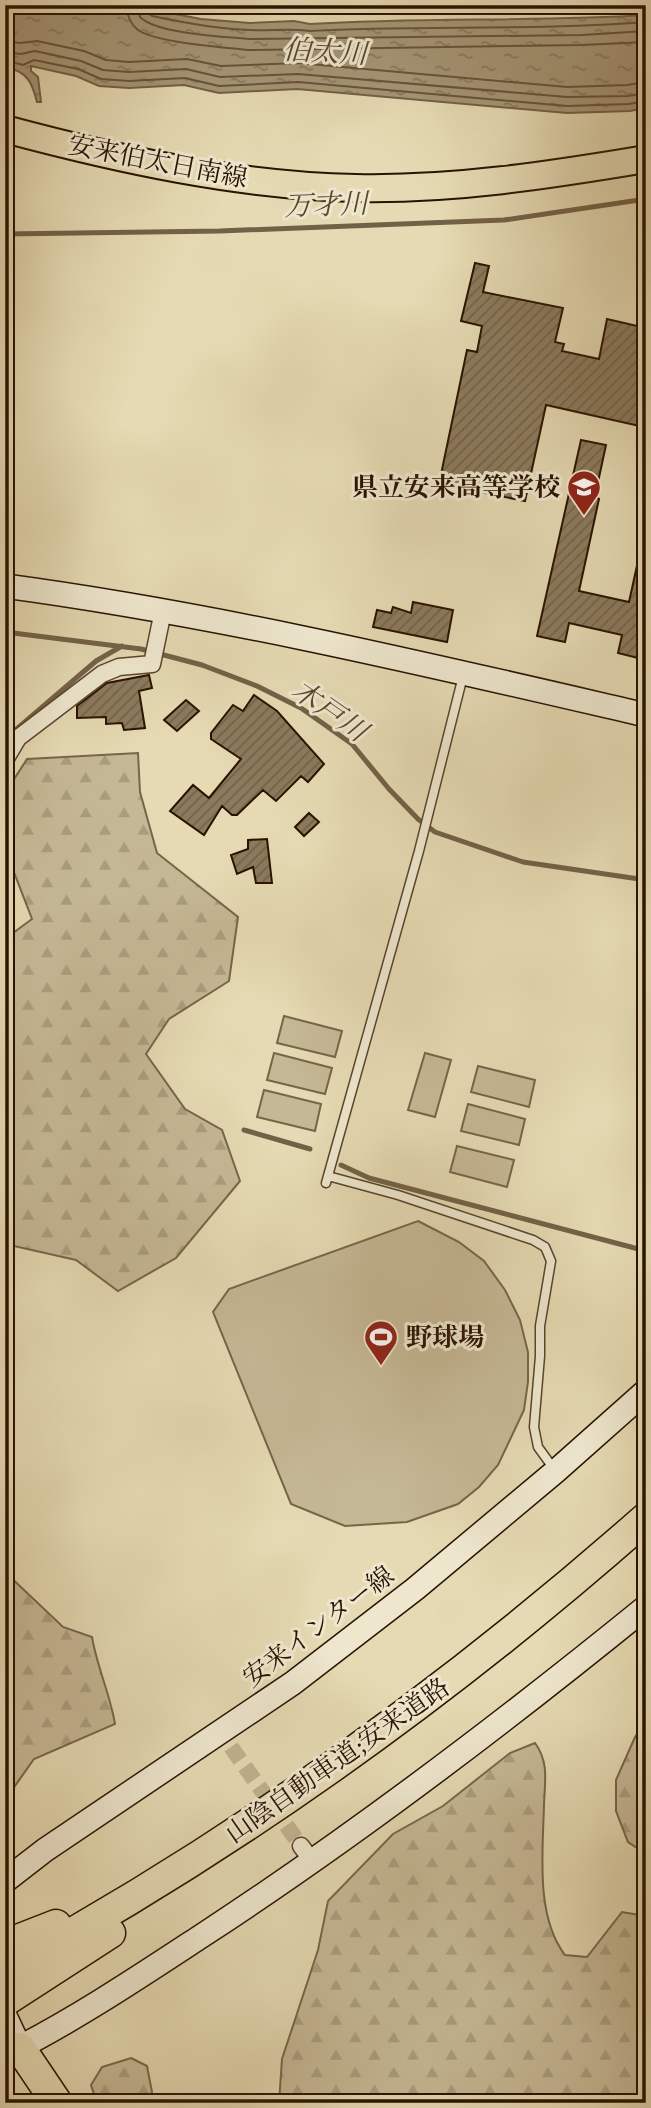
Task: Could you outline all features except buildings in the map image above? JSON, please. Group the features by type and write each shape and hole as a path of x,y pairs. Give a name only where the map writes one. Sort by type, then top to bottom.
{"highway":[{"name":"山陰自動車道;安来道路","path":"236,1838 408,1713 509,1633 646,1518"},
{"name":"山陰自動車道;安来道路","path":"236,1838 379,1744 465,1680 596,1575 646,1530"},
{"path":"5,2001 22,1960 236,1838"},
{"path":"5,1981 22,1960 88,1911 236,1838"},
{"path":"13,2052 37,2103"},
{"path":"13,2052 57,2103"}],"main road":[{"name":"安来伯太日南線","path":"5,129 171,167 256,180 355,188 469,185 646,159"},
{"path":"5,586 163,611 646,715"},
{"name":"安来インター線","path":"5,1881 46,1850 225,1740 293,1683 415,1589 556,1471 646,1391"},
{"path":"5,2016 13,2052 101,2002 307,1854 396,1803 536,1697 646,1607"}],"street":[{"path":"5,760 18,738 102,674 119,667 152,664 163,611"}],"lane":[{"path":"463,674 419,851 327,1180 398,1195 533,1240 548,1251 551,1266 540,1326 534,1427 538,1447 556,1471"}],"green space":[{"path":"138,753 140,792 157,853 238,917 229,981 169,1019 146,1054 185,1109 222,1130 240,1181 176,1258 118,1291 76,1260 5,1244 5,939 32,919 5,849 5,814 11,784 27,759"},
{"path":"284,1016 342,1031 335,1057 277,1043"},
{"path":"274,1053 332,1068 325,1094 267,1080"},
{"path":"425,1053 451,1060 435,1117 408,1110"},
{"path":"478,1066 535,1080 529,1107 471,1092"},
{"path":"264,1090 321,1104 315,1131 257,1117"},
{"path":"468,1104 525,1119 519,1145 461,1131"},
{"path":"457,1146 514,1160 507,1187 450,1172"},
{"name":"野球場","path":"418,1221 459,1242 484,1261 505,1290 520,1320 528,1352 524,1410 498,1465 479,1487 458,1504 407,1522 345,1526 291,1504 213,1312 229,1289"},
{"path":"5,1572 63,1627 92,1637 115,1724 34,1759 5,1800"},
{"path":"646,1722 646,1854 628,1842 616,1811 616,1780 635,1737"},
{"path":"535,1743 545,1772 542,1862 545,1902 555,1939 565,1955 587,1957 622,1912 646,1916 646,2103 279,2103 282,2059 318,1950 328,1901 393,1834 443,1806 510,1753"},
{"path":"131,2058 147,2066 152,2092 150,2103 97,2103 91,2085 102,2067"}],"water":[{"name":"伯太川","path":"5,5 128,5 201,19 250,23 294,21 310,24 646,15 646,108 567,113 297,89 219,93 184,85 129,88 99,86 76,76 31,66 31,71 38,77 41,102 37,102 27,78 19,71 5,67"}],"waterway":[{"name":"万才川","path":"5,234 220,231 504,220 646,199"},
{"name":"木戸川","path":"5,632 141,649 202,665 257,686 301,708 352,744 389,789 418,819 435,832 523,862 646,880"},
{"path":"5,739 96,661 122,646"},
{"path":"244,1130 310,1149"},
{"path":"341,1165 369,1178 646,1251"}],"tunnel":[{"path":"231,1747 301,1846"}],"place":[{"name":"県立安来高等学校","path":"584,517"},
{"name":"野球場","path":"381,1367"}]}
